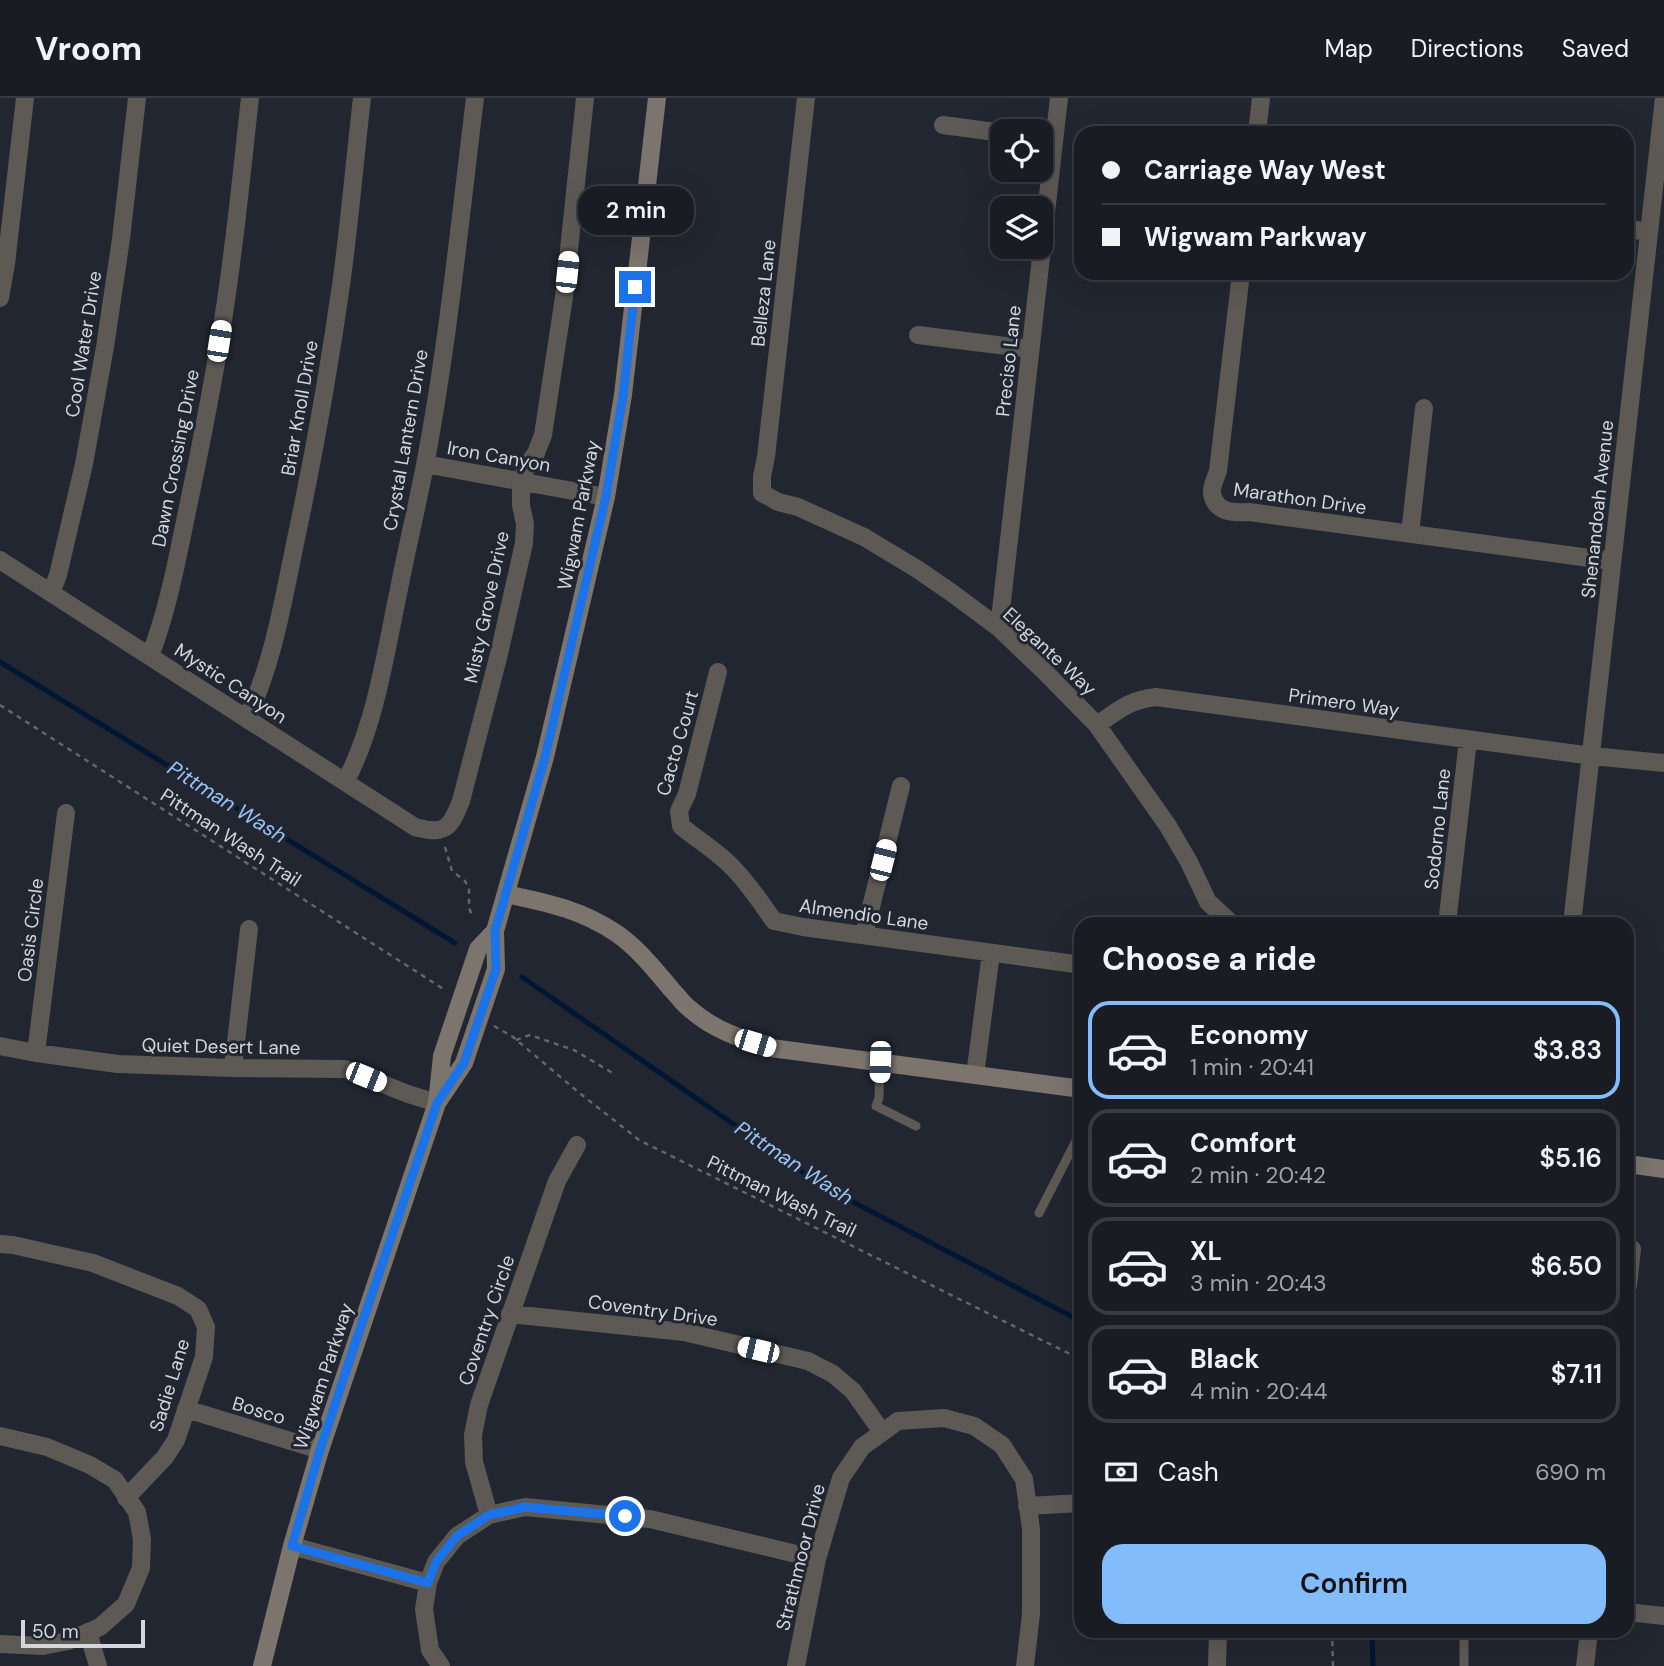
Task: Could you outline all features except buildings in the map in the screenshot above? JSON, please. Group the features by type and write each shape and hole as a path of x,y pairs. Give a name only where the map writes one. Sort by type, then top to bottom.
{"main road":[{"name":"Wigwam Parkway","path":"262,1666 292,1546 320,1450 437,1103 464,1063 496,969 495,931 545,757 606,496 623,396 657,98"},
{"path":"506,894 562,907 592,918 618,935 642,956 689,1009 712,1026 739,1038 771,1048 1074,1088"},
{"path":"1634,1165 1664,1169"}],"street":[{"path":"0,298 25,98"},
{"name":"Cool Water Drive","path":"51,593 58,575 84,464 105,347 121,239 137,98"},
{"name":"Dawn Crossing Drive","path":"150,656 171,584 215,368 232,258 250,98"},
{"name":"Briar Knoll Drive","path":"247,718 258,695 272,650 327,378 362,98"},
{"name":"Crystal Lantern Drive","path":"345,782 363,743 376,693 425,464 453,289 475,98"},
{"path":"521,481 543,435 564,297 585,98"},
{"name":"Belleza Lane","path":"762,493 806,98"},
{"name":"Preciso Lane","path":"1053,119 1059,98"},
{"path":"1258,126 1261,98"},
{"name":"Shenandoah Avenue","path":"1573,917 1664,98"},
{"path":"943,125 990,131"},
{"name":"Preciso Lane","path":"999,628 1030,349 1044,182"},
{"path":"1634,230 1649,232"},
{"name":"Marathon Drive","path":"1240,280 1218,471 1212,491 1217,505 1230,513 1249,512 1612,561"},
{"path":"918,334 1030,349"},
{"path":"1410,534 1424,408"},
{"name":"Iron Canyon","path":"425,464 606,496"},
{"name":"Misty Grove Drive","path":"441,830 454,819 461,801 505,629 524,543 521,481"},
{"name":"Elegante Way","path":"762,493 864,537 953,593 999,628 1097,725 1149,797 1189,862 1208,902 1224,917"},
{"name":"Mystic Canyon","path":"0,560 415,827 430,831 441,830"},
{"name":"Cacto Court","path":"681,826 679,811 687,794 718,672"},
{"name":"Primero Way","path":"1097,725 1122,707 1140,699 1156,697 1468,740 1664,763"},
{"name":"Sodorno Lane","path":"1448,917 1468,740"},
{"path":"864,935 901,786"},
{"name":"Oasis Circle","path":"36,1053 66,813"},
{"name":"Almendio Lane","path":"681,826 732,867 774,921 1074,964"},
{"path":"233,1068 249,929"},
{"path":"975,1075 991,953"},
{"name":"Quiet Desert Lane","path":"0,1046 118,1064 345,1069 437,1103"},
{"name":"Coventry Circle","path":"489,1515 474,1462 473,1435 479,1405 557,1181 577,1146"},
{"name":"Sadie Lane","path":"0,1244 93,1263 178,1296 198,1309 206,1327 204,1357 176,1440 165,1457 126,1498"},
{"name":"Coventry Drive","path":"510,1314 684,1332 808,1361 832,1374 853,1391 882,1433"},
{"name":"Bosco","path":"186,1409 320,1450"},
{"path":"882,1433 898,1421 944,1418 974,1426 1002,1446 1024,1479 1031,1530 1031,1614 1025,1666"},
{"name":"Strathmoor Drive","path":"796,1666 817,1559 841,1478 862,1447 882,1433"},
{"path":"0,1436 47,1447 90,1465 115,1480 137,1512 142,1539 141,1568 126,1604 100,1627 68,1641 43,1646 0,1644"},
{"path":"1027,1506 1074,1503"},
{"path":"441,1666 430,1650 424,1609 428,1583 436,1562 457,1536 489,1515 525,1507 650,1519 817,1559"},
{"path":"292,1546 428,1583"},
{"path":"1634,1613 1664,1616"},
{"path":"88,1632 98,1666"},
{"path":"1217,1666 1218,1638"},
{"path":"1585,1666 1588,1638"}],"lane":[{"path":"880,1062 879,1098 876,1106 916,1126"},
{"path":"1039,1213 1074,1146"},
{"path":"1464,1638 1464,1666"}],"path":[{"name":"Pittman Wash Trail","path":"0,705 448,991"},
{"path":"441,830 452,871 465,881 469,889 469,908 472,915"},
{"name":"Pittman Wash Trail","path":"490,1024 516,1040 639,1140 1074,1356"},
{"path":"516,1040 530,1035 574,1050 616,1075"},
{"path":"1332,1638 1334,1666"}],"waterway":[{"name":"Pittman Wash","path":"0,662 455,943"},
{"name":"Pittman Wash","path":"522,977 821,1185 1074,1318"},
{"name":"Pittman Wash","path":"1372,1638 1373,1666"}],"route":[{"path":"625,1516 525,1507 489,1515 457,1536 436,1562 428,1583 292,1546 320,1450 437,1103 464,1063 496,969 495,931 545,757 606,496 623,396 635,287"}]}
